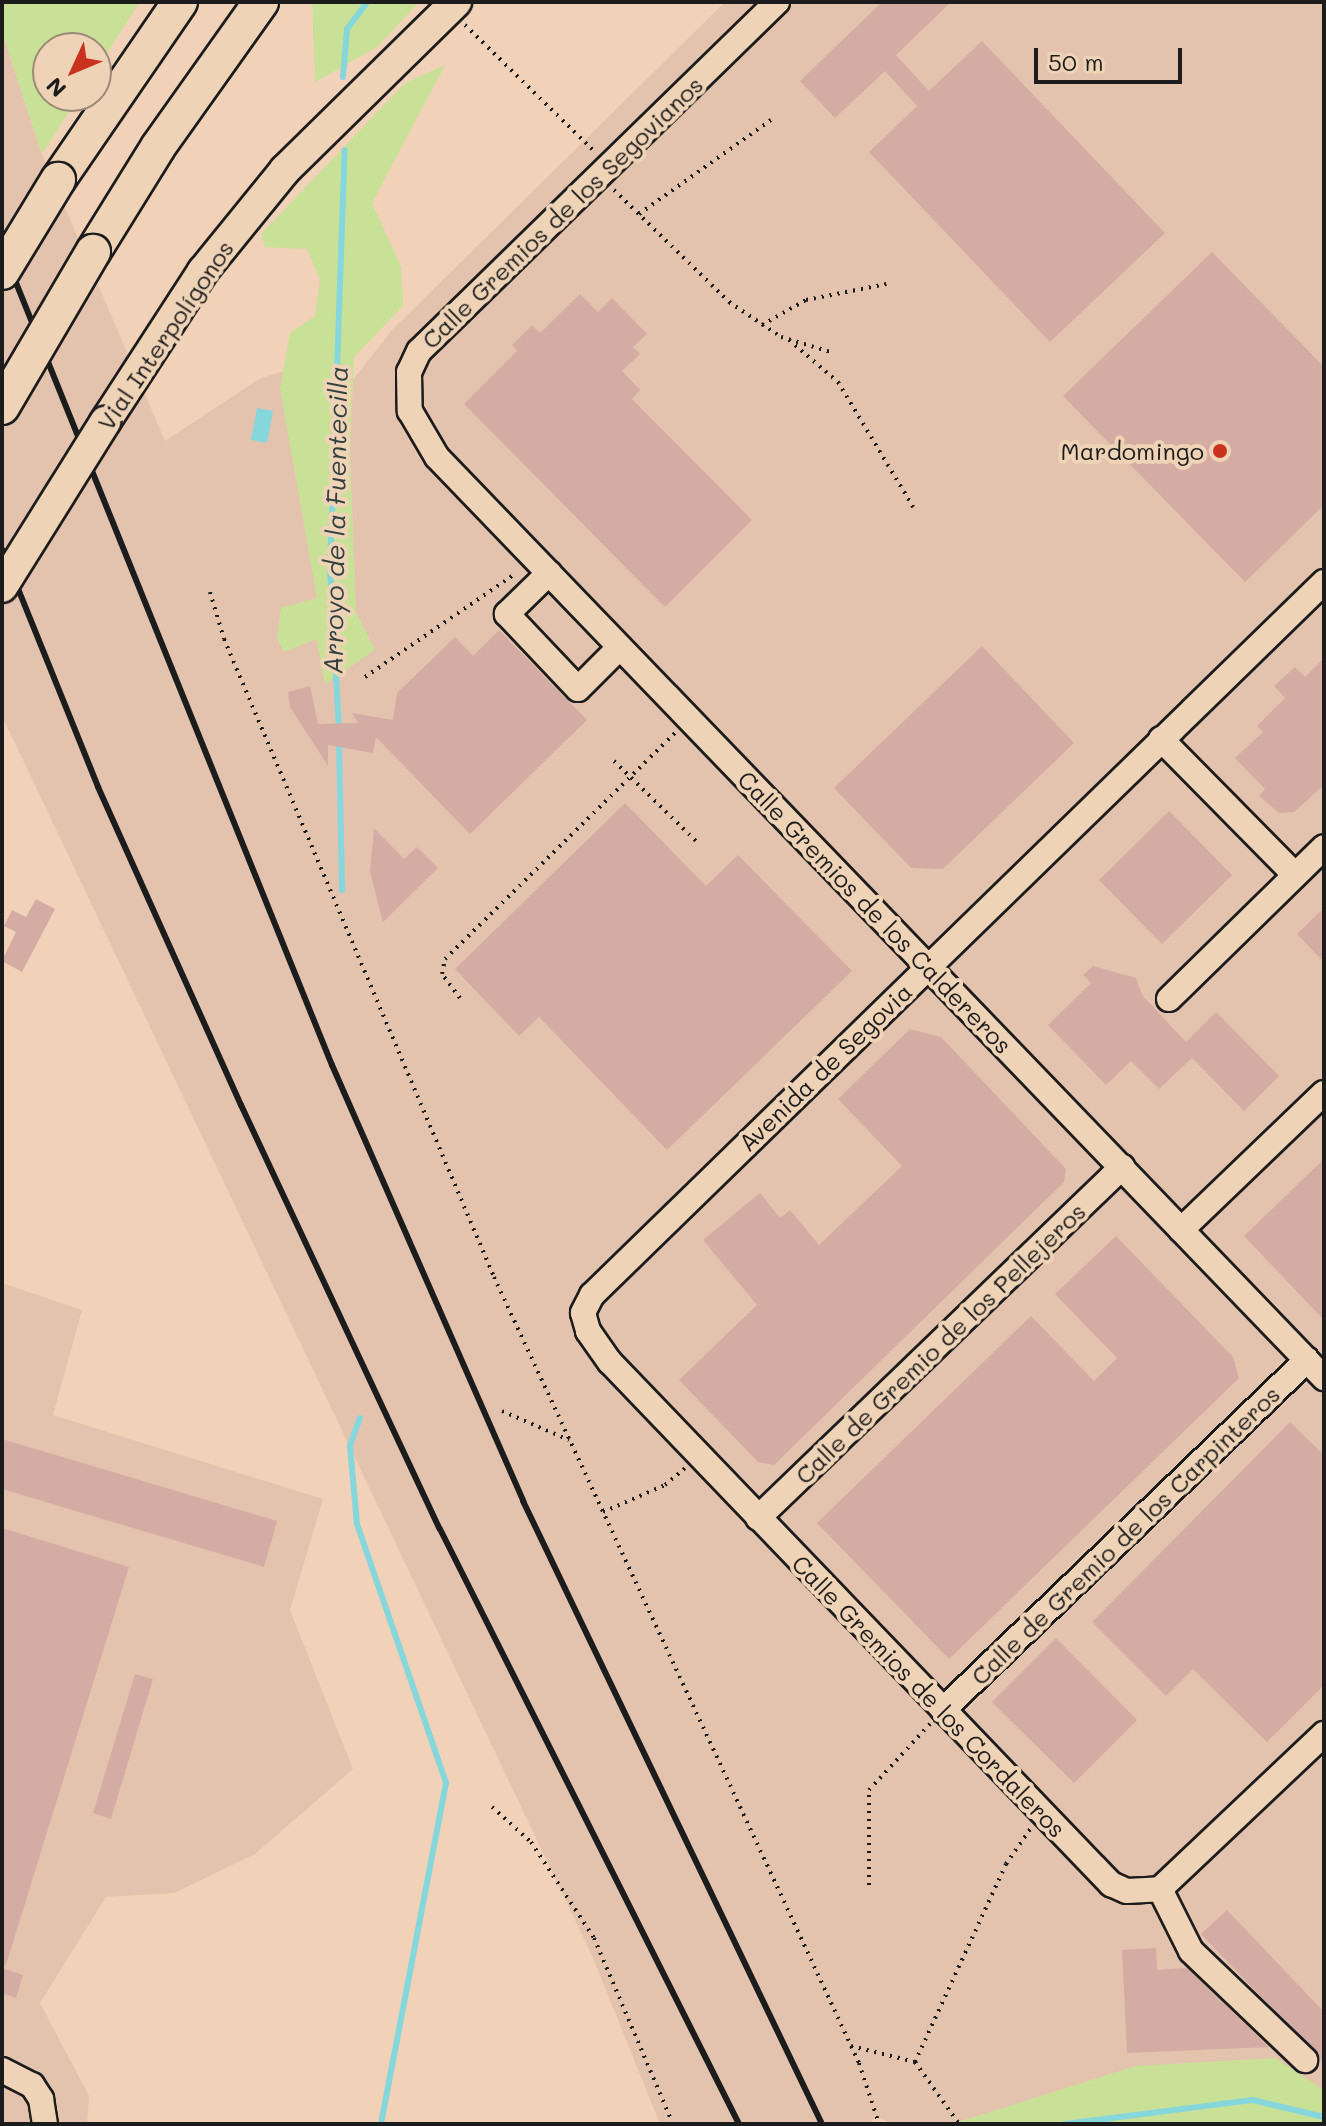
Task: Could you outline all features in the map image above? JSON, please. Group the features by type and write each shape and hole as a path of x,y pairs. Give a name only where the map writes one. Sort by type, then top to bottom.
{"highway":[{"path":"2,272 58,180 180,2"},
{"path":"2,407 158,147 261,2"}],"main road":[{"name":"Vial Interpolígonos","path":"2,587 203,271 285,170 452,6"}],"street":[{"name":"Calle Gremios de los Segovianos","path":"427,445 410,411 407,392 419,351 777,2"},
{"name":"Calle Gremios de los Caldereros","path":"427,445 1324,1378"},
{"path":"542,565 507,614 578,689 620,647"},
{"name":"Avenida de Segovia","path":"592,1295 1324,582"},
{"path":"1161,739 1295,875"},
{"path":"1169,999 1324,847"},
{"path":"1181,1230 1324,1093"},
{"name":"Calle de Gremio de los Pellejeros","path":"758,1518 1122,1167"},
{"name":"Calle Gremios de los Cordaleros","path":"592,1295 583,1313 588,1331 758,1518 1111,1884 1127,1891 1160,1889"},
{"name":"Calle de Gremio de los Carpinteros","path":"943,1710 1307,1360"},
{"path":"1305,2060 1191,1951 1160,1889 1324,1734"},
{"path":"2,2070 32,2085 41,2099 45,2124"}],"path":[{"path":"452,6 603,170 639,214 729,302 788,339 834,353"},
{"path":"639,214 771,120"},
{"path":"762,325 806,300 886,284"},
{"path":"788,339 838,382 913,507"},
{"path":"365,677 542,565"},
{"path":"210,592 224,639 482,1248 851,2046 879,2124"},
{"path":"460,998 442,974 445,959 690,719"},
{"path":"614,761 699,844"},
{"path":"502,1411 569,1440"},
{"path":"603,1512 665,1485 699,1456"},
{"path":"869,1885 869,1790 943,1710"},
{"path":"492,1807 531,1842 594,1938 673,2124"},
{"path":"915,2062 1006,1864 1042,1813"},
{"path":"851,2046 915,2062 959,2124"}],"shaded area":[{"path":"725,2 1324,2 1324,2124 1114,2076 952,2124 893,2124 874,2116 871,2124 660,2124 593,1958 2,716 2,32 42,154 165,441 259,379 305,364 294,455 392,330"},
{"path":"2,1283 82,1310 53,1415 323,1499 290,1610 353,1769 255,1854 174,1893 106,1897 40,2003 89,2096 87,2124 2,2124"}],"green space":[{"path":"2,2 140,2 112,45 112,32 32,32 32,112 69,112 42,154 2,32"},
{"path":"312,2 419,2 377,47 315,82"},
{"path":"445,65 372,203 401,267 403,306 354,357 350,452 356,612 375,650 325,684 316,639 284,652 277,638 281,608 317,598 280,388 290,333 315,316 320,280 307,249 265,247 261,234 405,83"},
{"path":"1275,2058 1324,2090 1324,2124 952,2124 1136,2066"}],"water":[{"path":"257,408 273,411 267,443 251,440"}],"building":[{"path":"882,2 951,2 896,55 929,91 982,41 1165,233 1050,342 869,152 917,106 885,71 835,118 800,81"},
{"name":"Mardomingo","path":"1212,252 1324,367 1324,505 1245,582 1063,396"},
{"path":"580,294 598,312 612,298 647,334 633,347 640,354 622,371 640,390 632,399 752,520 665,607 464,404 517,351 512,345 532,325 540,333"},
{"path":"499,630 587,720 470,834 376,737 373,753 328,745 328,766 290,707 288,692 310,686 318,724 358,723 352,713 393,720 397,693 455,637 473,656"},
{"path":"982,646 1074,743 943,869 911,868 834,788"},
{"path":"1324,658 1324,785 1294,812 1279,813 1259,796 1265,789 1235,758 1263,732 1257,726 1285,698 1274,686 1295,667 1305,677"},
{"path":"625,803 706,886 738,855 852,971 667,1150 539,1017 519,1036 455,969"},
{"path":"1169,811 1232,875 1162,944 1099,880"},
{"path":"374,828 404,859 417,847 438,868 383,922 370,872"},
{"path":"36,899 55,909 22,972 2,961 16,932 4,926 12,910 26,917"},
{"path":"1324,908 1324,962 1297,934"},
{"path":"1093,966 1136,978 1142,995 1186,1042 1216,1012 1279,1076 1244,1111 1192,1058 1159,1089 1131,1061 1106,1085 1048,1025 1091,983 1083,975"},
{"path":"910,1029 941,1037 1066,1169 1064,1182 774,1465 758,1462 679,1380 757,1305 703,1240 760,1193 780,1218 790,1210 819,1245 902,1166 838,1099"},
{"path":"1324,1159 1324,1320 1244,1236"},
{"path":"1116,1236 1233,1357 1239,1378 949,1659 817,1523 1031,1316 1094,1381 1117,1358 1055,1294"},
{"path":"1290,1422 1324,1455 1324,1685 1267,1742 1193,1669 1166,1696 1092,1622"},
{"path":"2,1439 277,1521 264,1567 2,1489"},
{"path":"2,1528 129,1567 6,1965 2,1964"},
{"path":"1056,1638 1137,1720 1074,1783 992,1702"},
{"path":"135,1674 153,1679 111,1819 93,1813"},
{"path":"1227,1910 1324,2012 1324,2063 1201,1934"},
{"path":"1156,1948 1157,1970 1187,1968 1269,2047 1127,2053 1122,1950"},
{"path":"2,1968 23,1975 16,1998 2,1993"}],"waterway":[{"name":"Arroyo de la Fuentecilla","path":"343,77 347,29 367,2"},
{"name":"Arroyo de la Fuentecilla","path":"339,729 330,570 345,150"},
{"name":"Arroyo de la Fuentecilla","path":"339,741 342,890"},
{"name":"Arroyo de la Fuentecilla","path":"360,1418 350,1446 357,1524 446,1783 381,2124"},
{"path":"1065,2124 1253,2100 1324,2117"}],"railway":[{"path":"2,248 332,1065 523,1501 822,2124"},
{"path":"2,549 98,787 241,1105 440,1529 739,2124"}],"place":[{"name":"Mardomingo","path":"1220,451"}]}
